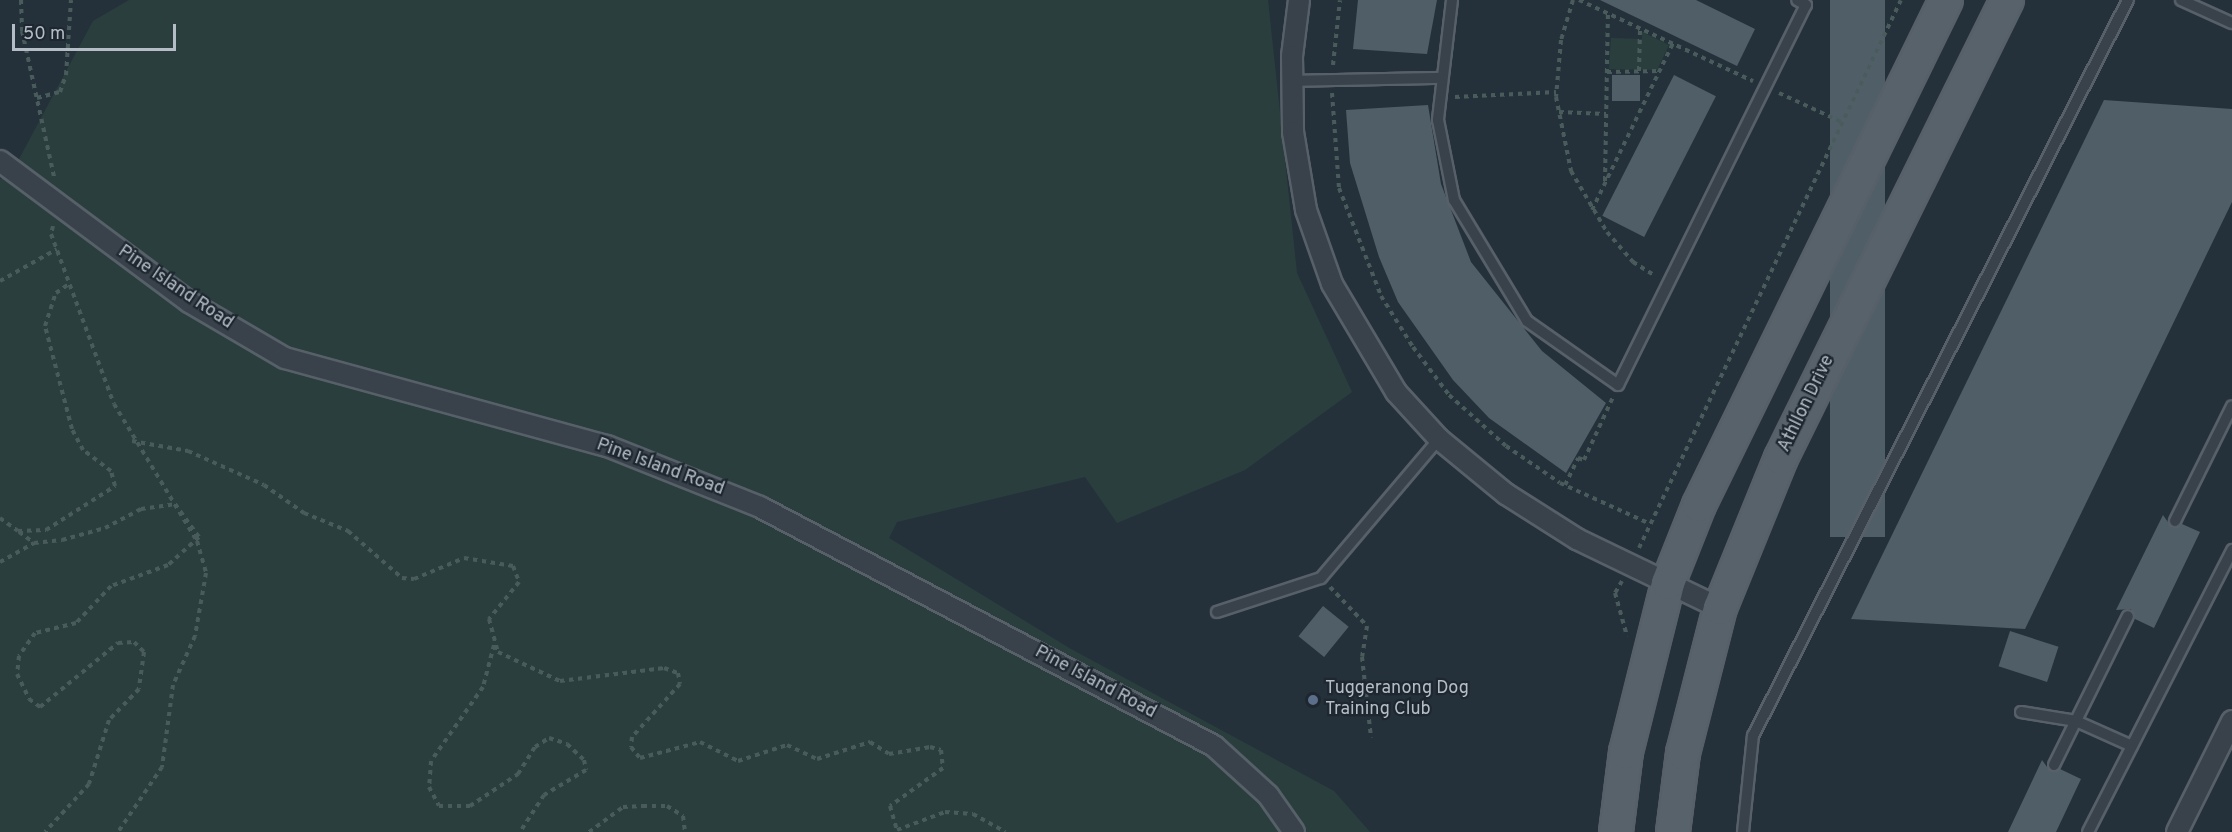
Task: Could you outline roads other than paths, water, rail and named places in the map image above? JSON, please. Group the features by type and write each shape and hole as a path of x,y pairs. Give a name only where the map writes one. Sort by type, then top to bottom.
{"main road":[{"path":"1616,832 1629,741 1668,583 1699,505 1946,0"},
{"name":"Athllon Drive","path":"1673,832 1683,753 1720,608 1781,458 2007,0"}],"street":[{"path":"1299,0 1292,81 1293,132 1306,210 1332,284 1396,392 1439,439 1506,494 1567,532 1720,608"},
{"name":"Pine Island Road","path":"0,161 189,302 285,358 607,446 760,507 1214,746 1268,795 1294,832"},
{"path":"2178,832 2232,721"}],"lane":[{"path":"1452,0 1441,78 1438,120 1454,200 1527,321 1618,385 1806,5 1797,0"},
{"path":"1743,832 1753,736 2128,0"},
{"path":"2181,0 2232,23"},
{"path":"1292,81 1441,78"},
{"path":"2175,520 2232,406"},
{"path":"1217,612 1321,578 1439,439"},
{"path":"2088,832 2232,550"},
{"path":"2054,765 2128,616"},
{"path":"2020,712 2076,722 2132,746"}],"place":[{"name":"Tuggeranong Dog Training Club","path":"1313,700"}]}
